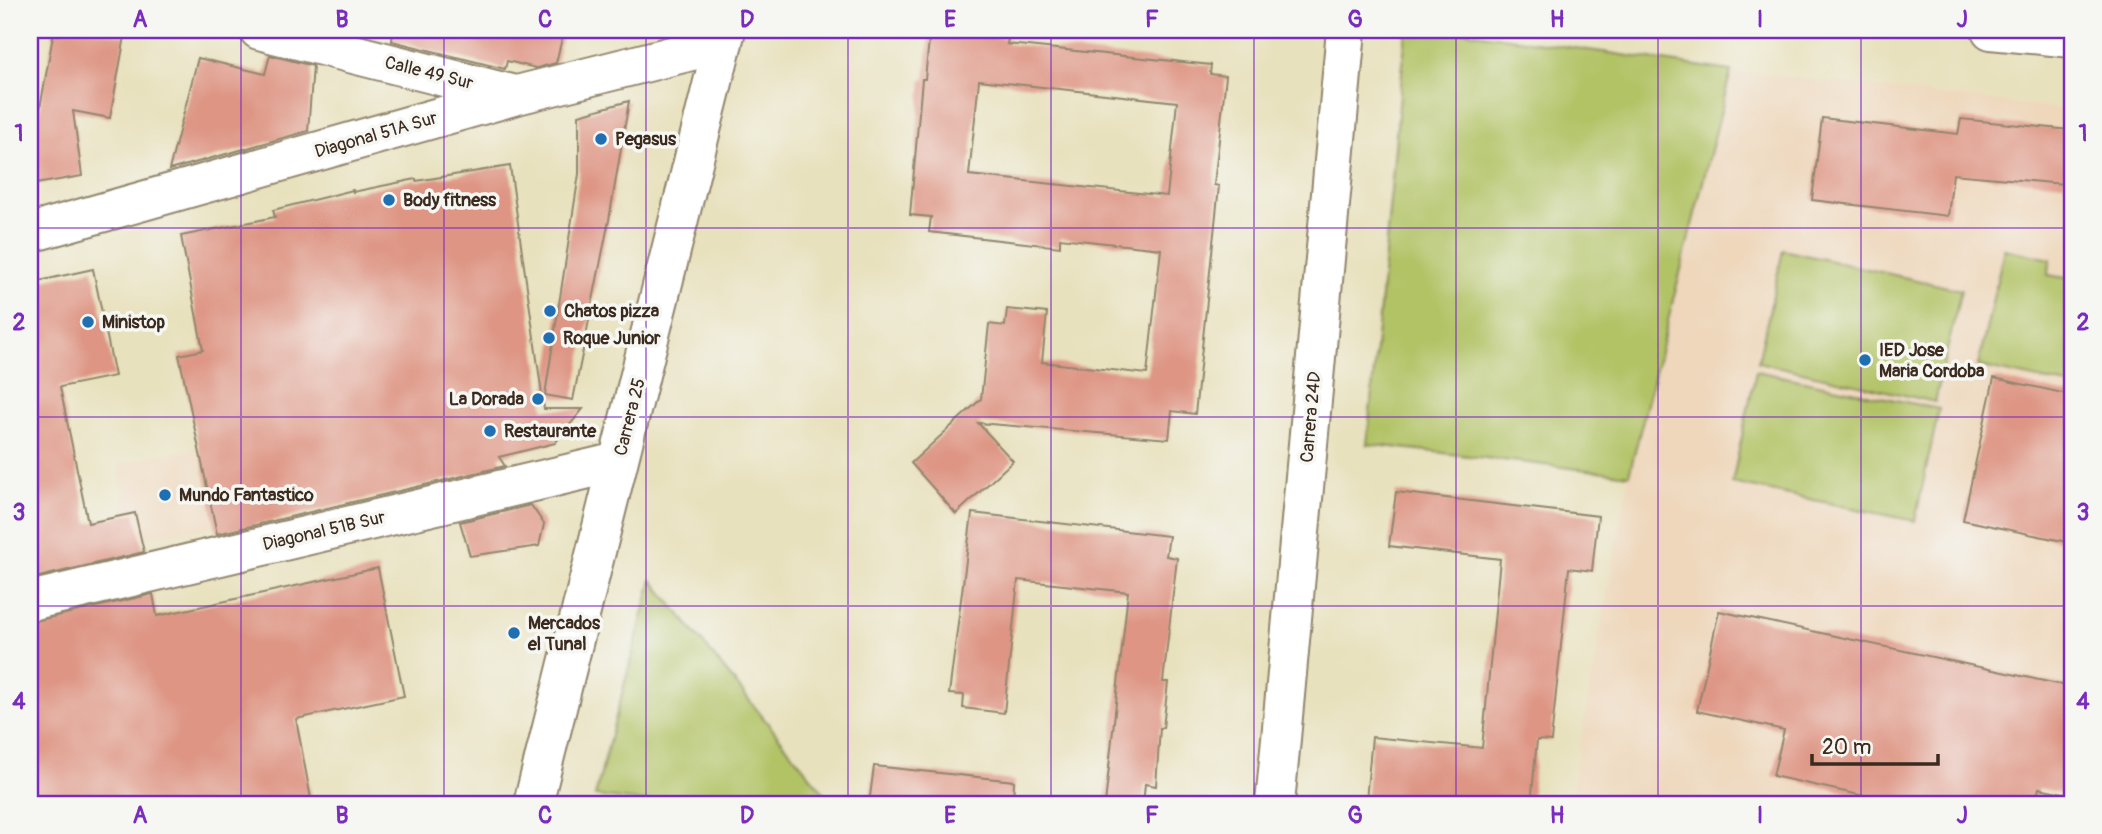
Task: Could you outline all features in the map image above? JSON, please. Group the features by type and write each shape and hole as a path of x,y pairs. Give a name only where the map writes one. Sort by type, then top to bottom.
{"street":[{"name":"Calle 49 Sur","path":"259,30 517,95"},
{"name":"Carrera 24D","path":"1275,804 1346,30"},
{"path":"2002,30 2072,38"},
{"name":"Diagonal 51A Sur","path":"30,233 725,36"},
{"name":"Carrera 25","path":"533,804 725,36"},
{"name":"Diagonal 51B Sur","path":"30,601 618,463"}],"shaded area":[{"name":"IED Jose Maria Cordoba","path":"1731,71 2072,110 2072,804 1569,804 1629,475"},
{"name":"Mundo Fantastico","path":"196,448 214,526 130,540 118,464"}],"green space":[{"path":"1406,30 1455,30 1731,71 1629,475 1367,444"},
{"path":"2004,249 2051,259 2048,275 2072,279 2072,386 1978,366"},
{"path":"1783,250 1961,290 1935,402 1758,362"},
{"path":"1756,371 1939,409 1915,521 1732,483"},
{"path":"652,580 833,804 664,804 595,796"}],"building":[{"path":"54,30 91,30 125,36 110,118 73,111 82,176 30,185 30,143 34,142"},
{"path":"393,30 564,30 556,63 536,68 507,61 505,69 392,41"},
{"path":"930,30 1008,38 1007,44 1211,65 1210,74 1226,76 1214,185 1219,186 1195,414 1172,411 1169,439 978,423 1013,461 956,514 911,463 981,399 989,324 1005,326 1007,309 1047,313 1042,362 1147,374 1161,249 1060,238 1060,247 929,232 931,217 910,215 922,79 925,79","holes":["979,80 1177,102 1167,196 969,175"]},
{"path":"270,55 313,66 308,131 169,170 198,58 265,74"},
{"path":"629,101 609,220 573,400 545,395 579,174 579,115"},
{"path":"1822,118 1958,134 1961,119 2070,130 2064,184 1953,174 1948,216 1812,200"},
{"path":"510,166 544,409 583,409 555,443 499,457 505,466 217,534 179,355 203,350 181,236 275,217 273,210 353,190"},
{"path":"93,269 115,376 60,387 88,523 135,513 144,552 30,579 30,283"},
{"path":"1994,378 2072,395 2072,543 1963,520"},
{"path":"1396,492 1598,516 1592,571 1569,568 1551,741 1537,740 1531,804 1411,804 1366,800 1372,737 1482,748 1500,559 1389,546"},
{"path":"531,505 544,524 539,546 470,556 460,522"},
{"path":"972,513 1169,536 1166,556 1177,558 1163,682 1168,682 1163,728 1160,728 1156,786 1145,784 1143,804 1105,804 1128,592 1018,580 1004,713 963,708 964,695 949,694"},
{"path":"378,568 404,696 296,719 312,804 30,804 30,622 153,594 157,616"},
{"path":"1719,611 2072,687 2072,795 2039,788 2035,804 1900,804 1773,776 1784,730 1697,711"},
{"path":"874,766 1014,781 1013,804 869,804"}],"place":[{"name":"Pegasus","path":"601,139"},
{"name":"Body fitness","path":"389,200"},
{"name":"Chatos pizza","path":"550,311"},
{"name":"Ministop","path":"88,322"},
{"name":"Roque Junior","path":"549,338"},
{"name":"IED Jose Maria Cordoba","path":"1865,360"},
{"name":"La Dorada","path":"538,399"},
{"name":"Restaurante","path":"490,431"},
{"name":"Mundo Fantastico","path":"165,495"},
{"name":"Mercados el Tunal","path":"514,633"}]}
